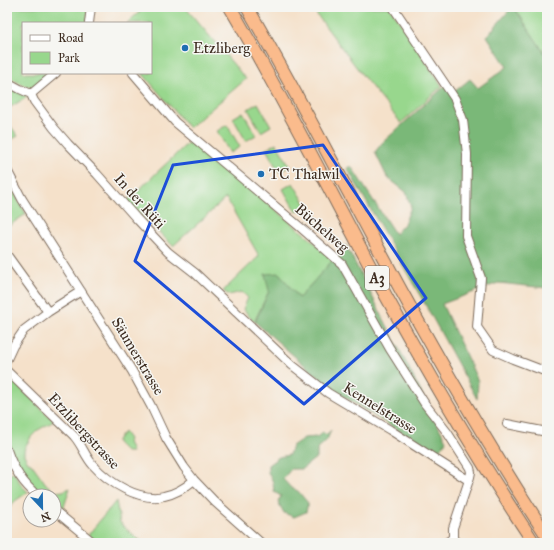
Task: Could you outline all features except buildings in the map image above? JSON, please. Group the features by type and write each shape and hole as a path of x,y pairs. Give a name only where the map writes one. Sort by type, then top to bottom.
{"highway":[{"name":"A3","path":"230,7 280,95 424,364 484,465 534,543"},
{"name":"A3","path":"247,7 291,85 386,264 430,343 492,448 547,536"}],"street":[{"path":"89,22 91,7"},
{"path":"393,7 455,99 463,120 467,154 466,236 481,278 477,327 494,350 547,372"},
{"path":"7,82 32,94 55,74"},
{"name":"Büchelweg","path":"134,74 175,122 342,264 390,349 425,404 447,432 470,468 471,472 468,480"},
{"name":"In der Rüti","path":"32,94 34,101 68,144 168,252 195,273 281,354"},
{"name":"Säumerstrasse","path":"7,170 22,199 139,383 166,438 184,467 215,502 260,543"},
{"path":"7,255 48,312"},
{"path":"7,360 13,346 24,330 48,312 81,291"},
{"name":"Kennelstrasse","path":"281,354 328,393 390,430 468,480"},
{"name":"Etzlibergstrasse","path":"7,371 74,436 97,470 116,484 134,493 162,497 194,480"},
{"path":"507,424 547,432"},
{"path":"7,450 22,480 29,488"},
{"path":"446,543 455,540 453,528 468,480"},
{"path":"62,517 94,543"}],"highlighted area":[{"path":"323,145 426,298 304,404 135,261 173,165"}],"green space":[{"path":"7,7 88,7 87,22 22,22 22,74 51,74 36,86 27,87 7,76"},
{"name":"Etzliberg","path":"145,7 185,7 246,79 189,128 143,74 152,74 152,22 128,22"},
{"path":"311,7 390,7 442,86 401,123 363,76"},
{"path":"512,7 514,7 547,57 547,288 498,283 442,304 478,381 477,399 425,304 347,168 351,166 395,234 404,224 411,207 406,192 387,177 375,152 382,143 447,84 454,92 470,79 478,88 507,67 487,36"},
{"path":"514,7 547,7 547,57"},
{"path":"7,85 27,97 7,109"},
{"path":"258,103 271,126 261,132 248,109"},
{"path":"243,112 256,135 246,141 233,118"},
{"path":"7,121 18,136 7,142"},
{"path":"227,125 240,147 230,153 217,131"},
{"path":"192,139 334,259 299,298 279,273 254,322 243,309 248,298 242,292 229,295 223,291 259,256 226,198 173,246 127,201"},
{"path":"276,143 290,166 279,172 266,149"},
{"path":"7,180 26,214 7,227"},
{"path":"293,183 307,206 296,212 283,189"},
{"path":"346,245 446,441 437,455 332,389 255,322 269,291 265,274 279,273 299,298"},
{"path":"11,379 54,421 38,430 31,437 24,451 24,455 28,462 31,463 50,488 34,488 16,463 7,439 7,382"},
{"path":"331,430 327,440 317,449 317,457 302,469 291,469 283,479 291,488 298,491 308,503 306,512 294,517 284,513 278,502 281,496 274,492 273,482 268,472 268,465 279,457 289,455 292,446 304,438 317,437 323,432 326,435"},
{"path":"124,432 129,439 128,442 132,452 126,452 117,443 117,440"},
{"path":"14,472 24,488 22,488 22,496 7,510 7,475"},
{"path":"70,488 62,513 62,491"},
{"path":"116,501 120,522 140,541 146,543 98,543 88,535"}],"place":[{"name":"Etzliberg","path":"185,48"},
{"name":"TC Thalwil","path":"261,174"}]}
